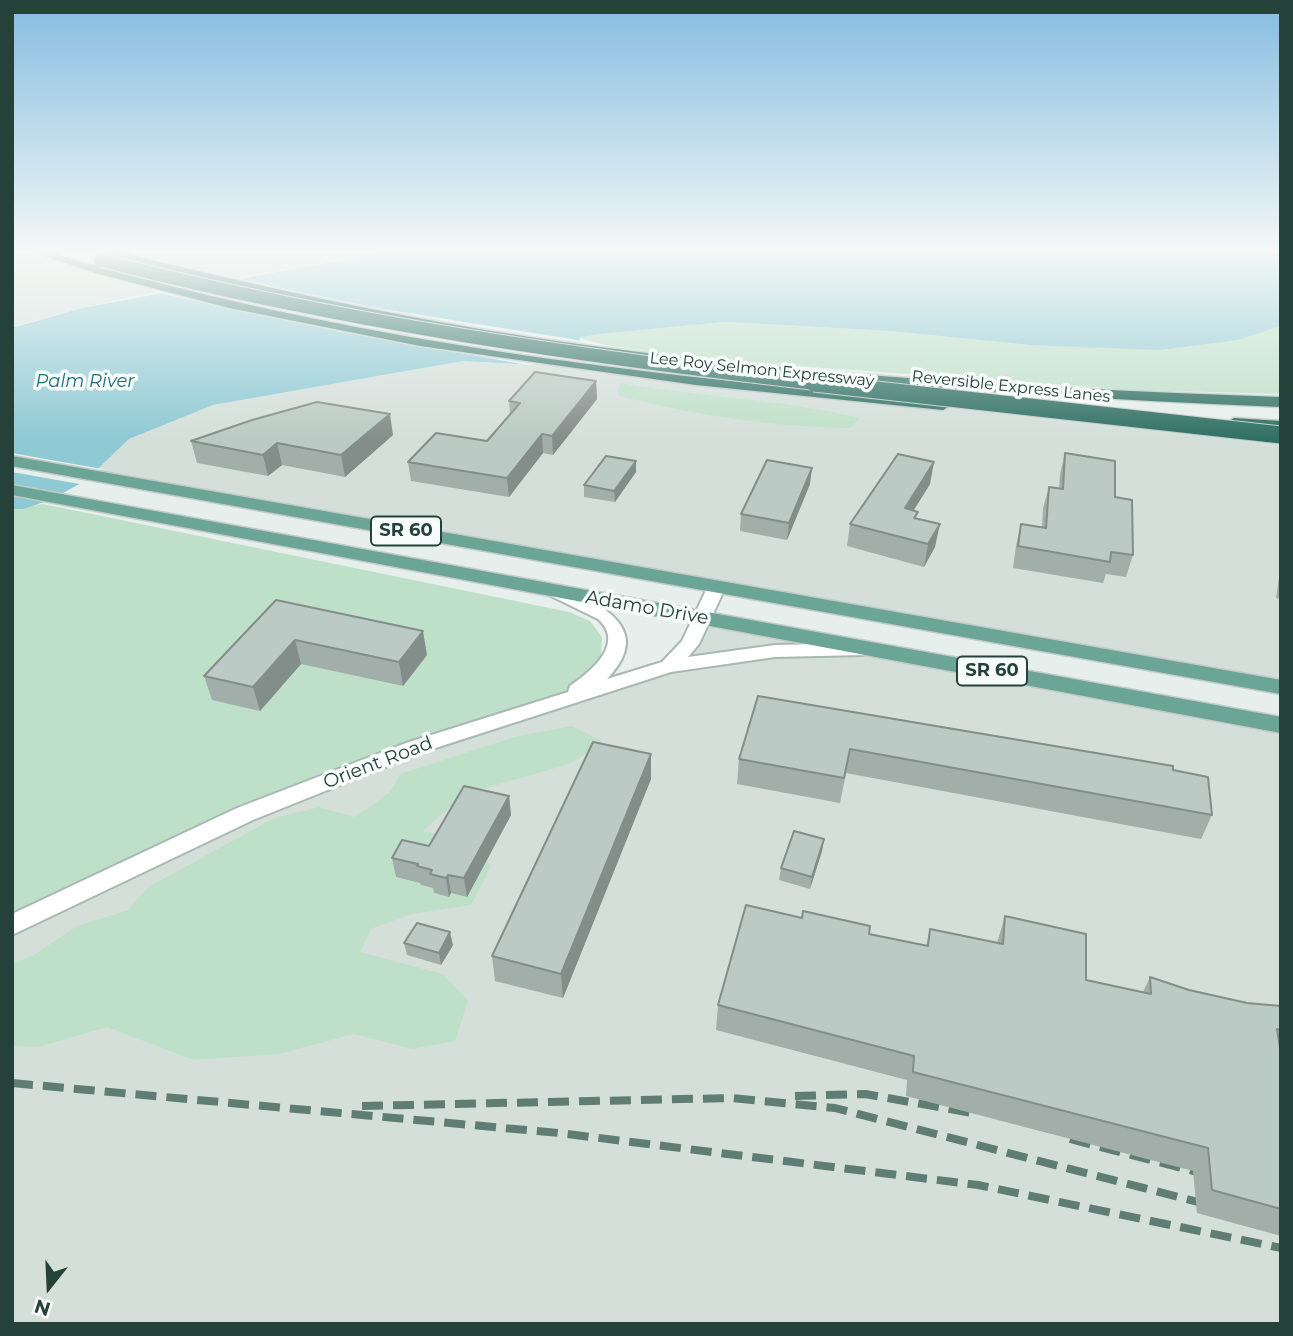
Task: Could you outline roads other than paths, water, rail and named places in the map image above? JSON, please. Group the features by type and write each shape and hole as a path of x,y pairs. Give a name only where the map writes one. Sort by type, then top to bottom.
{"highway":[{"name":"Lee Roy Selmon Expressway","path":"286,315 348,328 604,369 863,399 1281,426"},
{"name":"Reversible Express Lanes","path":"338,315 536,349 728,374 1281,435"},
{"name":"Lee Roy Selmon Expressway","path":"394,315 599,349 926,383 1281,402"}],"main road":[{"name":"Adamo Drive","path":"12,461 1281,687"},
{"name":"Adamo Drive","path":"12,491 1281,725"},
{"path":"1210,674 1215,713"}],"street":[{"name":"Orient Road","path":"12,925 244,814 413,748 669,666 691,644 704,618 713,586"},
{"path":"555,591 606,616 616,628 618,641 614,655 602,673 563,701"},
{"path":"669,666 775,651 872,649"}],"water":[{"name":"Palm River","path":"56,315 1281,315 1281,326 1238,340 1160,350 1030,345 890,331 726,322 598,334 579,338 585,351 554,359 516,364 463,361 213,405 129,439 85,481 52,499 24,509 12,509 12,328"}],"railway":[{"path":"12,1083 559,1133 978,1185 1281,1248"},
{"path":"795,1096 865,1094 972,1113"},
{"path":"362,1106 732,1098 835,1108 1213,1206"},
{"path":"1070,1139 1213,1176"}]}
